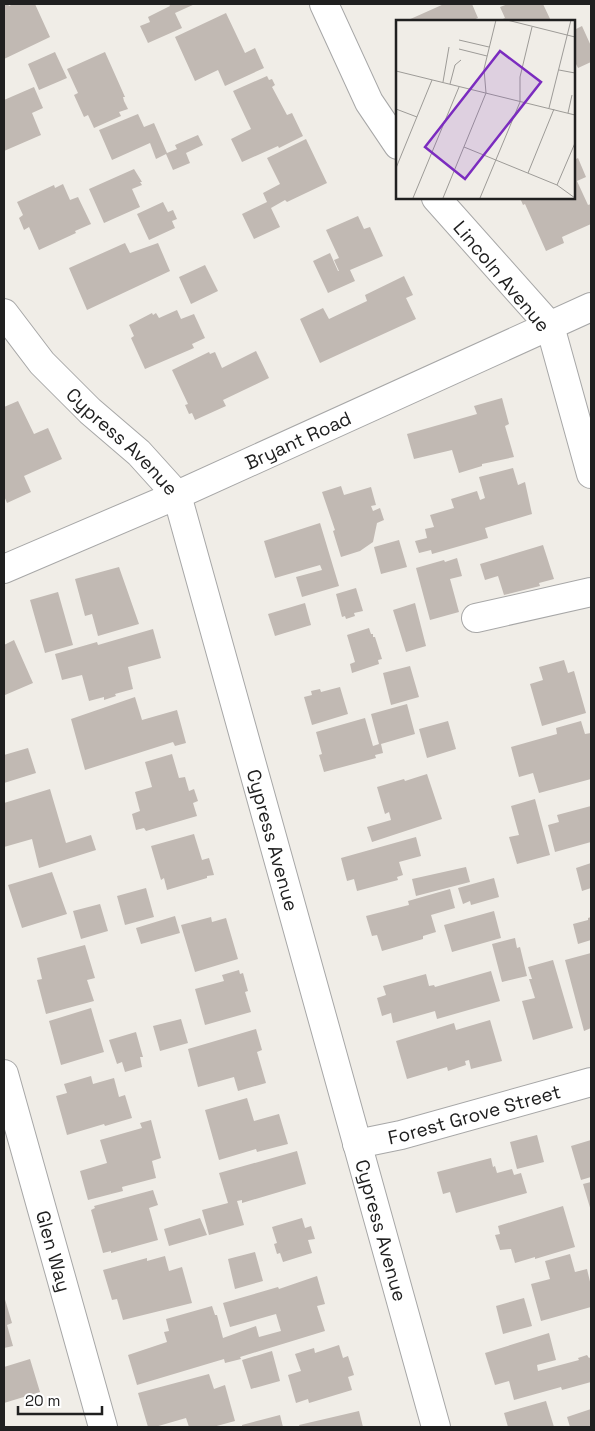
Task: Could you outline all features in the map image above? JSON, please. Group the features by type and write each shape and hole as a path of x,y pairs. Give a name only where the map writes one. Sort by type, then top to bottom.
{"street":[{"path":"324,4 369,102 396,142"},
{"name":"Lincoln Avenue","path":"437,199 550,326 591,474"},
{"name":"Bryant Road","path":"4,569 177,495 591,306"},
{"name":"Cypress Avenue","path":"4,313 42,362 90,411 138,454 177,495 436,1427"},
{"path":"476,618 591,592"},
{"name":"Glen Way","path":"4,1074 103,1427"},
{"name":"Forest Grove Street","path":"357,1144 401,1135 591,1082"}],"building":[{"path":"4,4 9,6 13,4 35,4 50,37 4,59"},
{"path":"169,4 195,4 175,13 182,28 148,43 140,26 150,22 148,17 170,6"},
{"path":"444,4 472,4 478,18 473,20 408,20"},
{"path":"508,4 543,4 551,20 500,20 505,18 500,7"},
{"path":"226,13 245,53 255,48 264,68 225,86 218,70 195,81 175,37"},
{"path":"582,26 591,46 591,62 578,68 575,62 575,30"},
{"path":"55,52 67,78 39,90 28,64"},
{"path":"105,52 125,97 123,97 128,109 119,112 121,116 94,128 88,115 84,117 74,95 78,93 67,69"},
{"path":"267,76 269,80 272,79 275,85 272,87 287,115 292,113 303,136 279,148 278,146 242,162 231,139 251,129 233,91"},
{"path":"34,87 43,108 32,113 41,135 4,151 4,100"},
{"path":"138,114 144,127 154,123 167,153 177,149 175,145 198,135 203,145 186,153 190,163 173,170 166,154 156,159 150,143 112,160 99,130"},
{"path":"306,139 327,183 287,202 285,200 271,208 280,227 254,239 242,214 267,202 263,193 280,184 267,158"},
{"path":"578,158 586,177 577,181 588,205 591,204 591,224 562,237 564,243 546,251 525,204 523,205 520,199 575,199 575,160"},
{"path":"134,169 142,182 140,182 142,185 132,189 140,207 104,223 89,189"},
{"path":"63,184 70,200 78,197 91,224 39,250 29,227 24,230 19,218 23,215 17,202 54,185 55,188"},
{"path":"163,202 168,212 173,210 177,219 172,221 175,228 149,240 137,214"},
{"path":"358,216 364,229 370,227 383,256 350,270 355,281 328,293 313,261 330,253 339,271 334,260 339,258 326,230"},
{"path":"125,243 130,253 158,243 170,271 87,310 69,268"},
{"path":"205,265 218,291 191,304 179,277"},
{"path":"404,276 413,295 406,298 416,319 320,363 300,319 323,308 329,319 367,301 365,295"},
{"path":"177,310 181,319 194,314 205,338 192,344 194,348 145,369 131,338 134,336 129,325 152,313 153,315 156,313 159,318"},
{"path":"256,351 269,378 223,400 226,406 195,420 192,413 189,414 185,405 188,404 172,370 209,352 210,354 215,352 222,368"},
{"path":"502,398 509,424 505,426 514,457 482,464 482,466 459,473 452,450 414,459 407,434 477,414 474,406"},
{"path":"18,401 34,434 48,428 62,459 24,476 31,492 7,503 4,496 4,407"},
{"path":"513,468 518,485 525,482 532,514 485,528 488,538 432,554 431,550 419,553 415,541 427,538 425,529 434,527 430,515 454,508 451,499 477,491 480,500 485,498 479,477"},
{"path":"341,486 344,495 371,487 376,505 371,506 373,511 380,508 384,520 377,523 373,542 360,551 341,557 333,531 335,530 322,492"},
{"path":"320,523 339,586 302,597 296,577 322,570 320,565 275,578 264,541"},
{"path":"399,540 407,567 381,574 374,547"},
{"path":"543,545 554,579 539,583 540,586 504,595 498,576 485,580 480,564"},
{"path":"457,558 462,576 450,579 459,612 430,620 416,568"},
{"path":"119,567 139,624 98,636 92,614 85,616 75,579"},
{"path":"356,588 363,611 354,613 355,616 346,619 345,616 342,617 336,594"},
{"path":"58,592 73,645 45,653 30,600"},
{"path":"305,603 311,625 275,636 268,614"},
{"path":"415,603 426,646 406,652 393,610"},
{"path":"369,628 373,637 375,637 382,659 378,660 379,664 352,673 350,664 355,662 347,635"},
{"path":"153,629 161,658 128,667 133,689 115,694 116,696 104,700 104,697 89,701 82,675 62,680 55,654 97,642 98,645"},
{"path":"14,640 33,683 5,695 4,645"},
{"path":"564,660 568,673 574,671 586,713 542,726 530,684 543,680 539,667"},
{"path":"410,666 419,697 391,705 383,673"},
{"path":"340,687 348,714 312,725 304,697 312,695 311,691 320,689 321,692"},
{"path":"135,697 142,720 177,710 186,743 175,746 173,742 85,770 71,719"},
{"path":"407,704 415,734 381,744 383,753 375,755 376,758 324,772 319,755 322,754 316,732 365,718 373,746 379,744 371,714"},
{"path":"448,721 456,749 427,758 419,729"},
{"path":"581,721 585,734 591,733 591,779 539,793 533,773 519,777 511,747 557,734 556,728"},
{"path":"28,748 36,773 4,783 4,755"},
{"path":"172,754 179,778 185,777 189,791 194,789 198,801 193,803 197,816 146,831 144,828 136,830 132,814 140,811 135,792 152,787 145,762"},
{"path":"427,774 442,819 372,842 367,827 391,820 389,812 385,814 377,787"},
{"path":"50,789 66,843 91,835 96,850 39,868 32,839 4,847 4,803"},
{"path":"535,799 550,855 517,864 509,837 519,835 511,806"},
{"path":"591,806 591,842 555,852 548,825 559,822 557,815"},
{"path":"194,834 202,860 209,858 214,875 167,890 164,878 161,880 151,846"},
{"path":"416,837 421,856 399,862 403,875 397,877 398,880 357,891 354,879 347,881 341,858"},
{"path":"591,863 591,888 582,891 576,868"},
{"path":"466,867 470,882 416,896 412,879"},
{"path":"52,872 67,914 22,928 8,885"},
{"path":"494,878 499,897 471,905 470,901 463,904 458,888"},
{"path":"146,888 154,917 125,925 117,896"},
{"path":"450,889 455,908 431,915 436,932 423,936 423,939 382,951 377,935 372,936 366,916 409,905 408,901"},
{"path":"100,904 108,931 81,939 73,911"},
{"path":"494,911 501,938 452,952 444,925"},
{"path":"175,916 180,933 141,944 136,928"},
{"path":"211,917 212,922 226,918 238,959 195,972 181,925"},
{"path":"591,917 591,940 578,944 573,924 588,920"},
{"path":"515,938 517,948 520,947 527,976 502,982 492,944"},
{"path":"85,945 95,978 87,980 94,1001 46,1014 37,980 42,979 37,958"},
{"path":"591,953 591,1028 584,1031 565,960"},
{"path":"553,960 573,1028 533,1040 522,1001 535,998 529,979 532,979 528,967"},
{"path":"239,970 240,974 243,973 248,991 245,992 251,1012 205,1025 195,989 224,981 222,975"},
{"path":"491,971 500,1001 437,1019 435,1011 393,1023 391,1013 382,1016 377,998 386,995 383,986 426,974 429,986 434,985 435,987"},
{"path":"91,1008 104,1052 61,1065 49,1021"},
{"path":"181,1019 188,1043 160,1051 153,1026"},
{"path":"490,1020 502,1061 471,1069 469,1060 465,1061 466,1065 448,1071 447,1067 407,1079 396,1041 454,1023 456,1030"},
{"path":"256,1029 262,1050 257,1052 266,1083 238,1091 234,1077 198,1087 188,1049"},
{"path":"136,1032 143,1057 140,1057 142,1067 125,1072 122,1062 117,1064 109,1040"},
{"path":"91,1076 93,1084 114,1078 119,1097 125,1095 132,1118 67,1135 56,1096 67,1093 64,1084"},
{"path":"247,1098 254,1121 279,1114 288,1144 257,1152 256,1149 219,1160 205,1110"},
{"path":"151,1120 161,1158 152,1161 156,1178 122,1187 123,1191 88,1200 80,1171 107,1163 100,1140 142,1128 140,1123"},
{"path":"537,1135 544,1162 517,1169 510,1142"},
{"path":"591,1140 591,1177 581,1180 571,1146"},
{"path":"297,1151 306,1184 242,1203 242,1200 237,1201 244,1225 209,1235 202,1210 228,1203 219,1173"},
{"path":"491,1158 497,1173 512,1169 514,1175 521,1173 527,1193 456,1213 450,1192 443,1194 437,1172"},
{"path":"591,1182 591,1211 583,1184"},
{"path":"153,1190 158,1205 149,1208 158,1240 111,1253 111,1251 103,1253 91,1210 95,1208 94,1206"},
{"path":"563,1206 575,1247 515,1263 511,1249 500,1250 495,1235 500,1234 498,1226"},
{"path":"200,1218 207,1235 169,1246 164,1229"},
{"path":"302,1218 305,1228 311,1226 315,1239 308,1240 312,1253 283,1262 280,1253 277,1254 274,1244 277,1243 272,1227"},
{"path":"255,1252 263,1281 235,1289 228,1259"},
{"path":"570,1254 575,1272 587,1269 591,1286 591,1307 541,1321 531,1284 550,1279 545,1261"},
{"path":"165,1256 169,1271 182,1267 192,1303 123,1320 117,1299 112,1300 103,1270 147,1258 147,1261"},
{"path":"317,1276 325,1304 317,1306 325,1331 240,1357 241,1359 225,1363 224,1359 137,1385 128,1355 167,1342 164,1332 169,1331 166,1319 212,1306 215,1315 217,1315 223,1338 256,1326 259,1337 281,1331 276,1314 230,1327 223,1303 278,1287 279,1289"},
{"path":"4,1296 12,1323 7,1325 13,1346 4,1348"},
{"path":"524,1298 532,1326 503,1334 496,1306"},
{"path":"549,1333 556,1360 537,1365 538,1371 579,1360 578,1358 587,1355 589,1358 591,1357 591,1382 562,1390 561,1387 514,1400 509,1381 495,1385 485,1353"},
{"path":"339,1345 343,1358 348,1356 354,1375 348,1377 352,1390 309,1403 308,1399 296,1403 288,1375 301,1371 295,1354 314,1348 315,1353"},
{"path":"272,1351 280,1381 251,1389 242,1360"},
{"path":"30,1359 40,1392 4,1403 4,1367"},
{"path":"209,1374 214,1389 225,1385 235,1421 213,1427 189,1427 186,1418 155,1427 148,1427 138,1393"},
{"path":"546,1401 554,1427 508,1427 504,1413"},
{"path":"591,1409 591,1427 570,1427 567,1417"},
{"path":"359,1411 363,1427 300,1427 299,1425"},
{"path":"280,1415 283,1427 242,1427 242,1425"}]}
